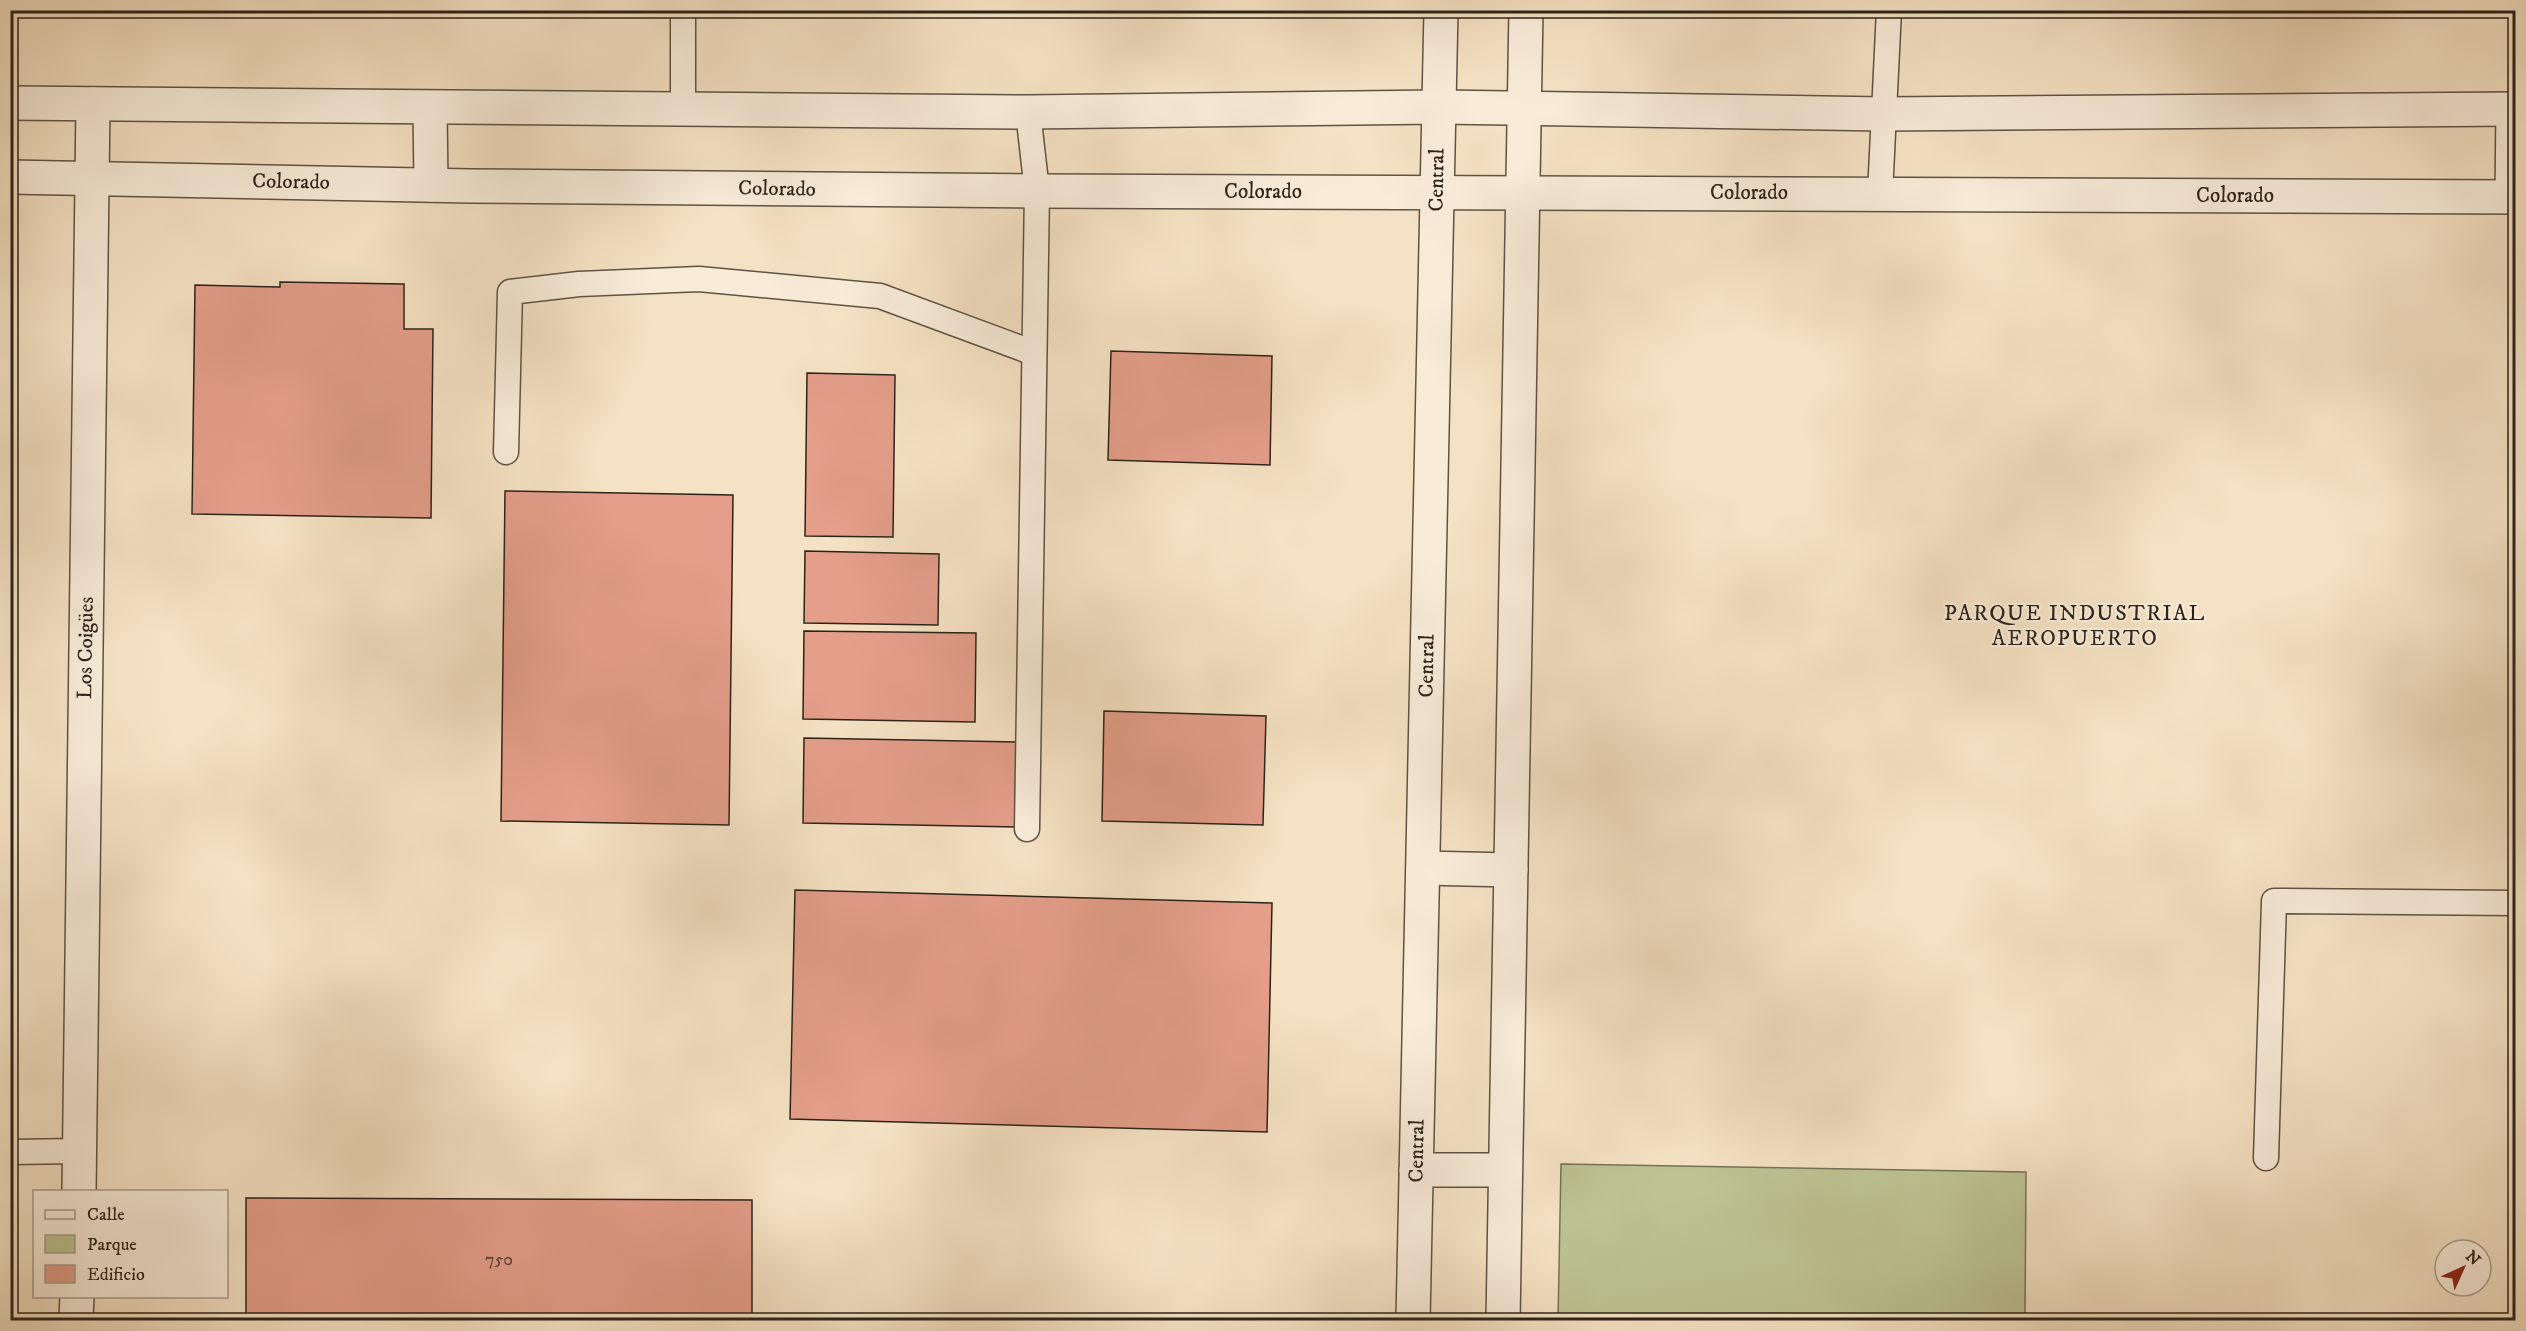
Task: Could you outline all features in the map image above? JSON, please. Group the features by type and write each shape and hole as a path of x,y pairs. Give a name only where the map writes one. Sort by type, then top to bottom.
{"street":[{"name":"Central","path":"1413,1320 1441,10"},
{"path":"1503,1320 1526,10"},
{"path":"10,103 1028,112 1439,107 1883,114 2514,109 2514,197"},
{"name":"Los Coigües","path":"79,1190 93,104"},
{"path":"430,108 431,185"},
{"name":"Colorado","path":"10,177 431,185 1037,191 2514,197"},
{"path":"1423,868 1511,870"},
{"path":"1416,1170 1505,1170"},
{"path":"76,1320 77,1298"}],"lane":[{"path":"683,10 683,110"},
{"path":"1880,194 1889,10"},
{"path":"1027,829 1037,191 1028,112"},
{"path":"506,452 510,292 579,284 699,279 880,296 1034,353"},
{"path":"2266,1158 2274,901 2516,903"},
{"path":"10,1152 80,1151"}],"green space":[{"path":"1561,1164 2026,1172 2025,1320 1558,1320"}],"building":[{"path":"280,282 404,284 404,329 433,329 431,518 192,514 195,285 280,287"},
{"path":"1111,351 1272,356 1270,465 1108,460"},
{"path":"807,373 895,375 893,537 805,536"},
{"path":"505,491 733,495 729,825 501,821"},
{"path":"805,551 939,554 938,625 804,623"},
{"path":"804,631 976,633 975,722 803,719"},
{"path":"1104,711 1266,716 1263,825 1102,821"},
{"path":"804,738 1021,742 1020,827 803,823"},
{"path":"795,890 1272,903 1267,1132 790,1119"},
{"path":"246,1198 752,1200 752,1320 246,1320"}],"district":[{"name":"PARQUE INDUSTRIAL AEROPUERTO","path":"2075,626"}]}
